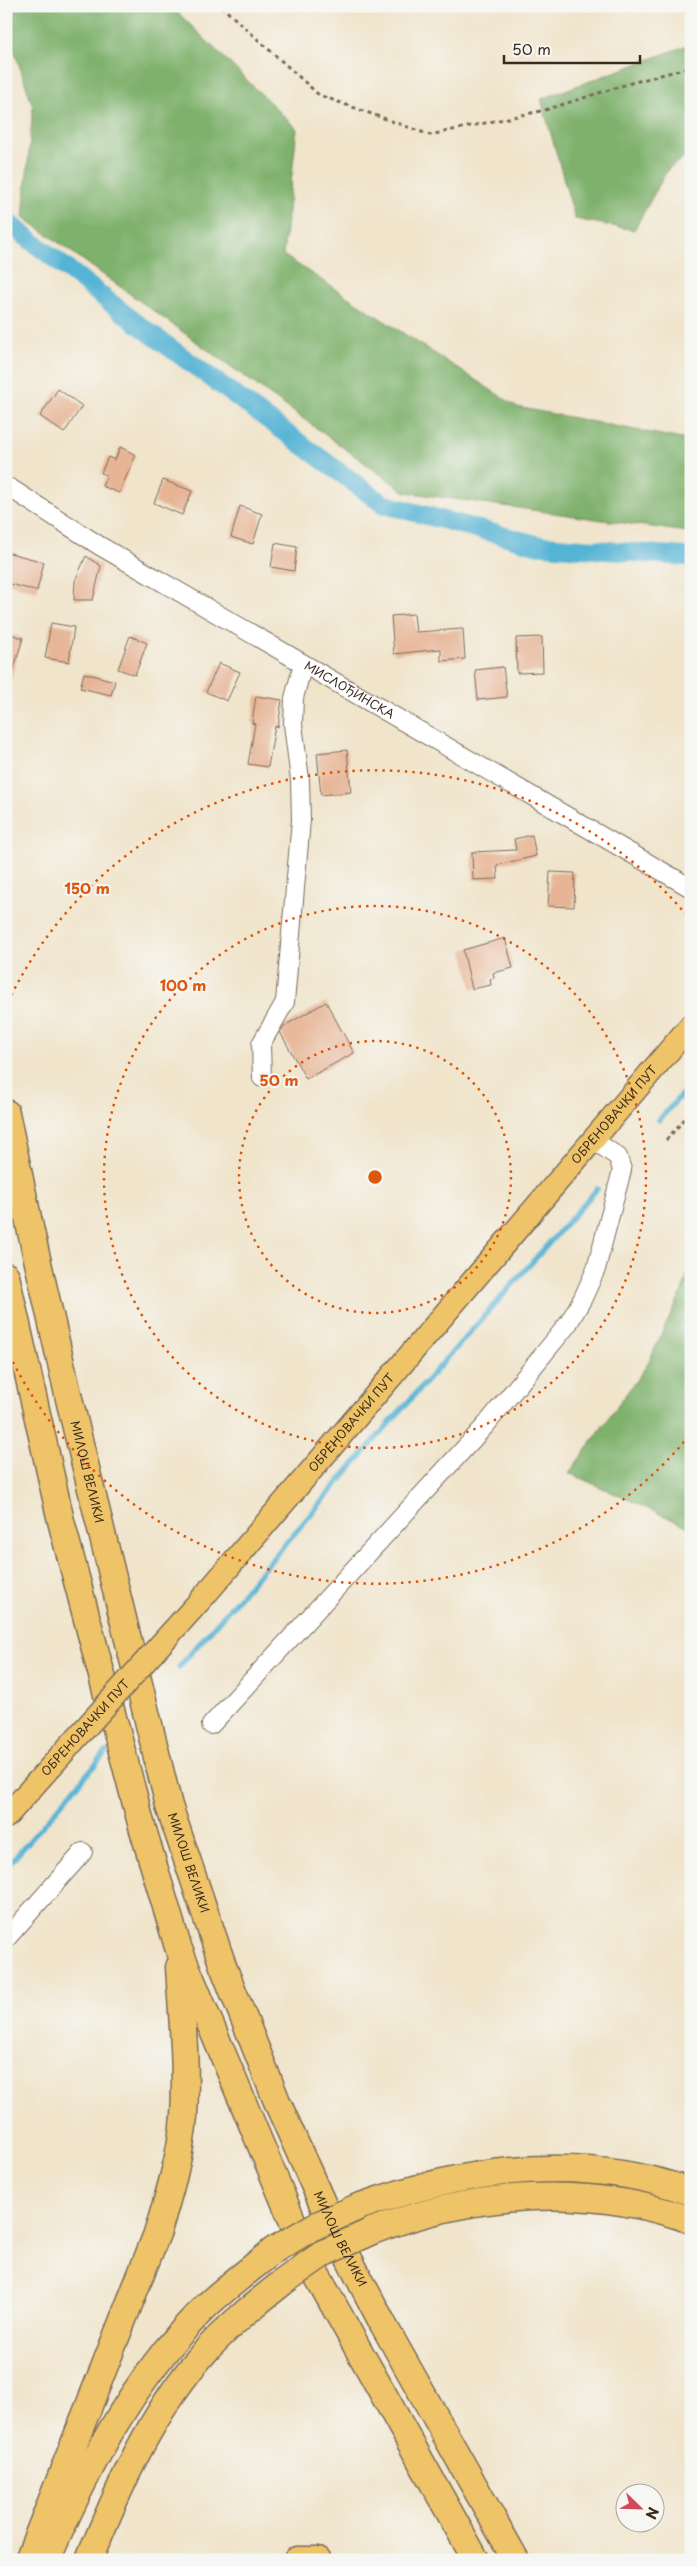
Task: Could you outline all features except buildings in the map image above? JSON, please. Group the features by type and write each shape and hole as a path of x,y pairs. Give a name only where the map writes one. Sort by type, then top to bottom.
{"highway":[{"name":"МИЛОШ ВЕЛИКИ","path":"6,1113 70,1403 169,1806 223,1966 278,2104 336,2234 383,2324 516,2560"},
{"path":"6,1276 61,1521 140,1823 178,1947 310,2262 476,2560"},
{"path":"28,2560 82,2418 158,2231 174,2178 184,2109 184,2067 178,1947"},
{"path":"47,2560 87,2474 145,2376 202,2310 274,2250 316,2226 358,2207 402,2191 454,2178 534,2168 575,2168 615,2172 654,2179 691,2192"},
{"path":"89,2560 123,2479 166,2403 202,2354 241,2316 287,2279 324,2253 413,2215 453,2205 506,2198 559,2196 614,2200 667,2212 691,2220"},
{"path":"297,2560 318,2560"}],"main road":[{"name":"ОБРЕНОВАЧКИ ПУТ","path":"6,1817 205,1594 691,1025"}],"street":[{"name":"МИСЛОЂИНСКА","path":"10,488 100,546 691,888"},
{"path":"262,1078 261,1044 285,1002 301,820 300,780 292,724 294,698 304,664"},
{"path":"211,1724 485,1426 568,1324 583,1298 596,1268 622,1170 618,1156 592,1139"},
{"path":"6,1939 83,1852"}],"path":[{"path":"221,6 319,95 430,135 545,110 631,82 691,67"},
{"path":"666,1140 691,1112"}],"green space":[{"path":"6,6 171,6 297,129 283,255 517,407 687,440 687,532 405,492 23,217 33,107 6,26"},
{"path":"691,44 691,152 668,169 634,230 575,219 541,99"},
{"path":"691,1265 691,1528 569,1473 647,1365 682,1291"}],"waterway":[{"path":"6,221 139,325 383,504 538,545 691,557"},
{"path":"659,1120 691,1084"},
{"path":"179,1667 393,1419 597,1189"},
{"path":"6,1868 107,1751"}]}
